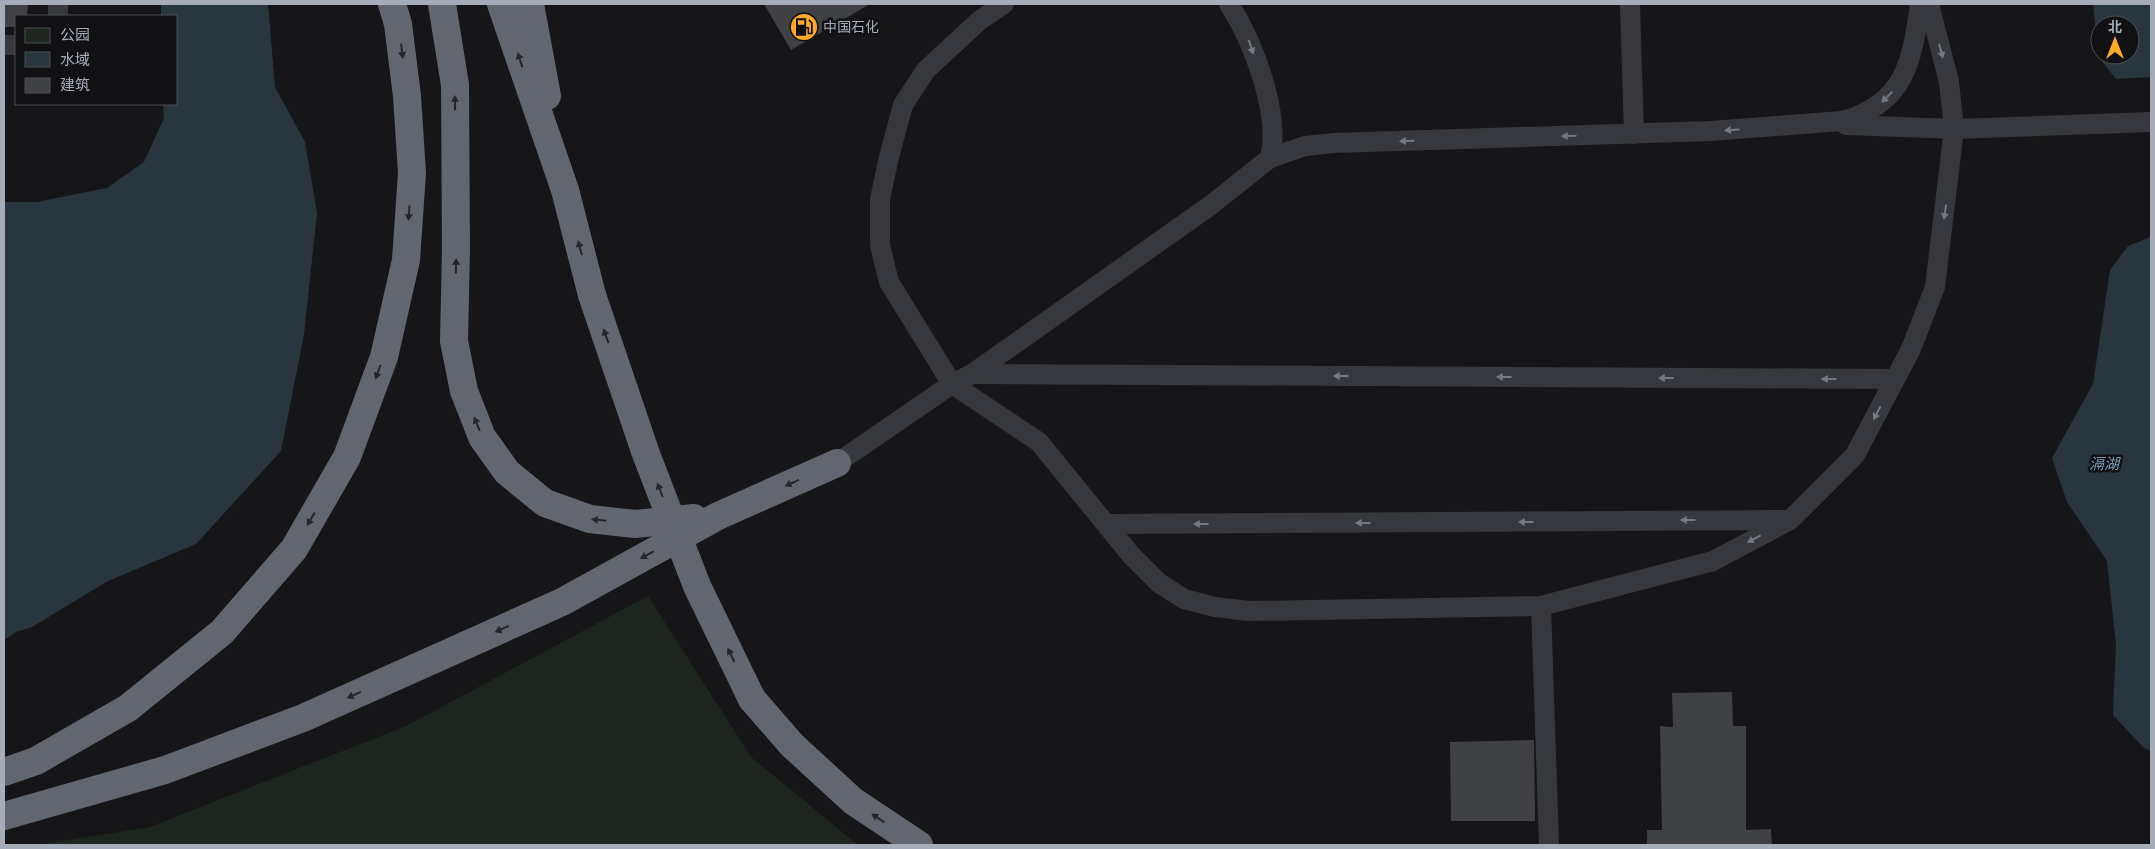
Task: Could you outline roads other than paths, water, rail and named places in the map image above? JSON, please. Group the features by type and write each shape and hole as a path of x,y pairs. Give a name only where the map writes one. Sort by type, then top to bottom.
{"highway":[{"path":"4,772 36,761 128,708 222,632 294,549 347,457 384,357 406,260 411,164 407,96 398,24 392,4"},
{"path":"442,4 455,85 456,248 454,341 464,391 482,437 507,472 545,503 590,519 635,524 718,516"},
{"path":"501,4 564,190 592,295 646,454 697,586 752,699 792,745 853,801 919,845"},
{"path":"530,4 564,190"},
{"path":"4,816 165,770 303,718 562,602 718,516 837,463"}],"lane":[{"path":"1004,4 980,20 926,70 903,105 880,199 880,246 889,282 952,384 1039,442 1131,555 1159,583 1184,599 1215,607 1249,611 1541,606 1713,561 1790,520 1854,455 1911,349 1934,287 1954,129 1949,82 1929,4"},
{"path":"1229,4 1243,26 1270,102 1274,130 1270,158"},
{"path":"837,463 952,384 972,374 1211,205 1270,158 1305,146 1334,143 1710,131 1842,121 1862,115 1883,102 1896,88 1905,73 1915,35 1920,4"},
{"path":"1630,5 1634,134"},
{"path":"1814,124 1954,129 2151,122"},
{"path":"972,374 1895,379"},
{"path":"1107,524 1790,520"},
{"path":"1541,606 1549,845"}],"water":[{"path":"161,4 268,4 275,87 305,142 317,213 304,335 281,451 196,544 108,581 32,627 16,632 4,640 4,202 37,202 107,188 144,162 164,118 163,105 178,105 178,15 161,15"},
{"path":"2093,4 2151,4 2151,77 2116,79 2105,65 2140,65 2140,15 2094,15"},
{"name":"滆湖","path":"2151,237 2151,751 2143,747 2113,715 2116,645 2107,561 2067,502 2052,458 2093,384 2110,270 2128,246"}],"place":[{"name":"中国石化","path":"804,27"}]}
